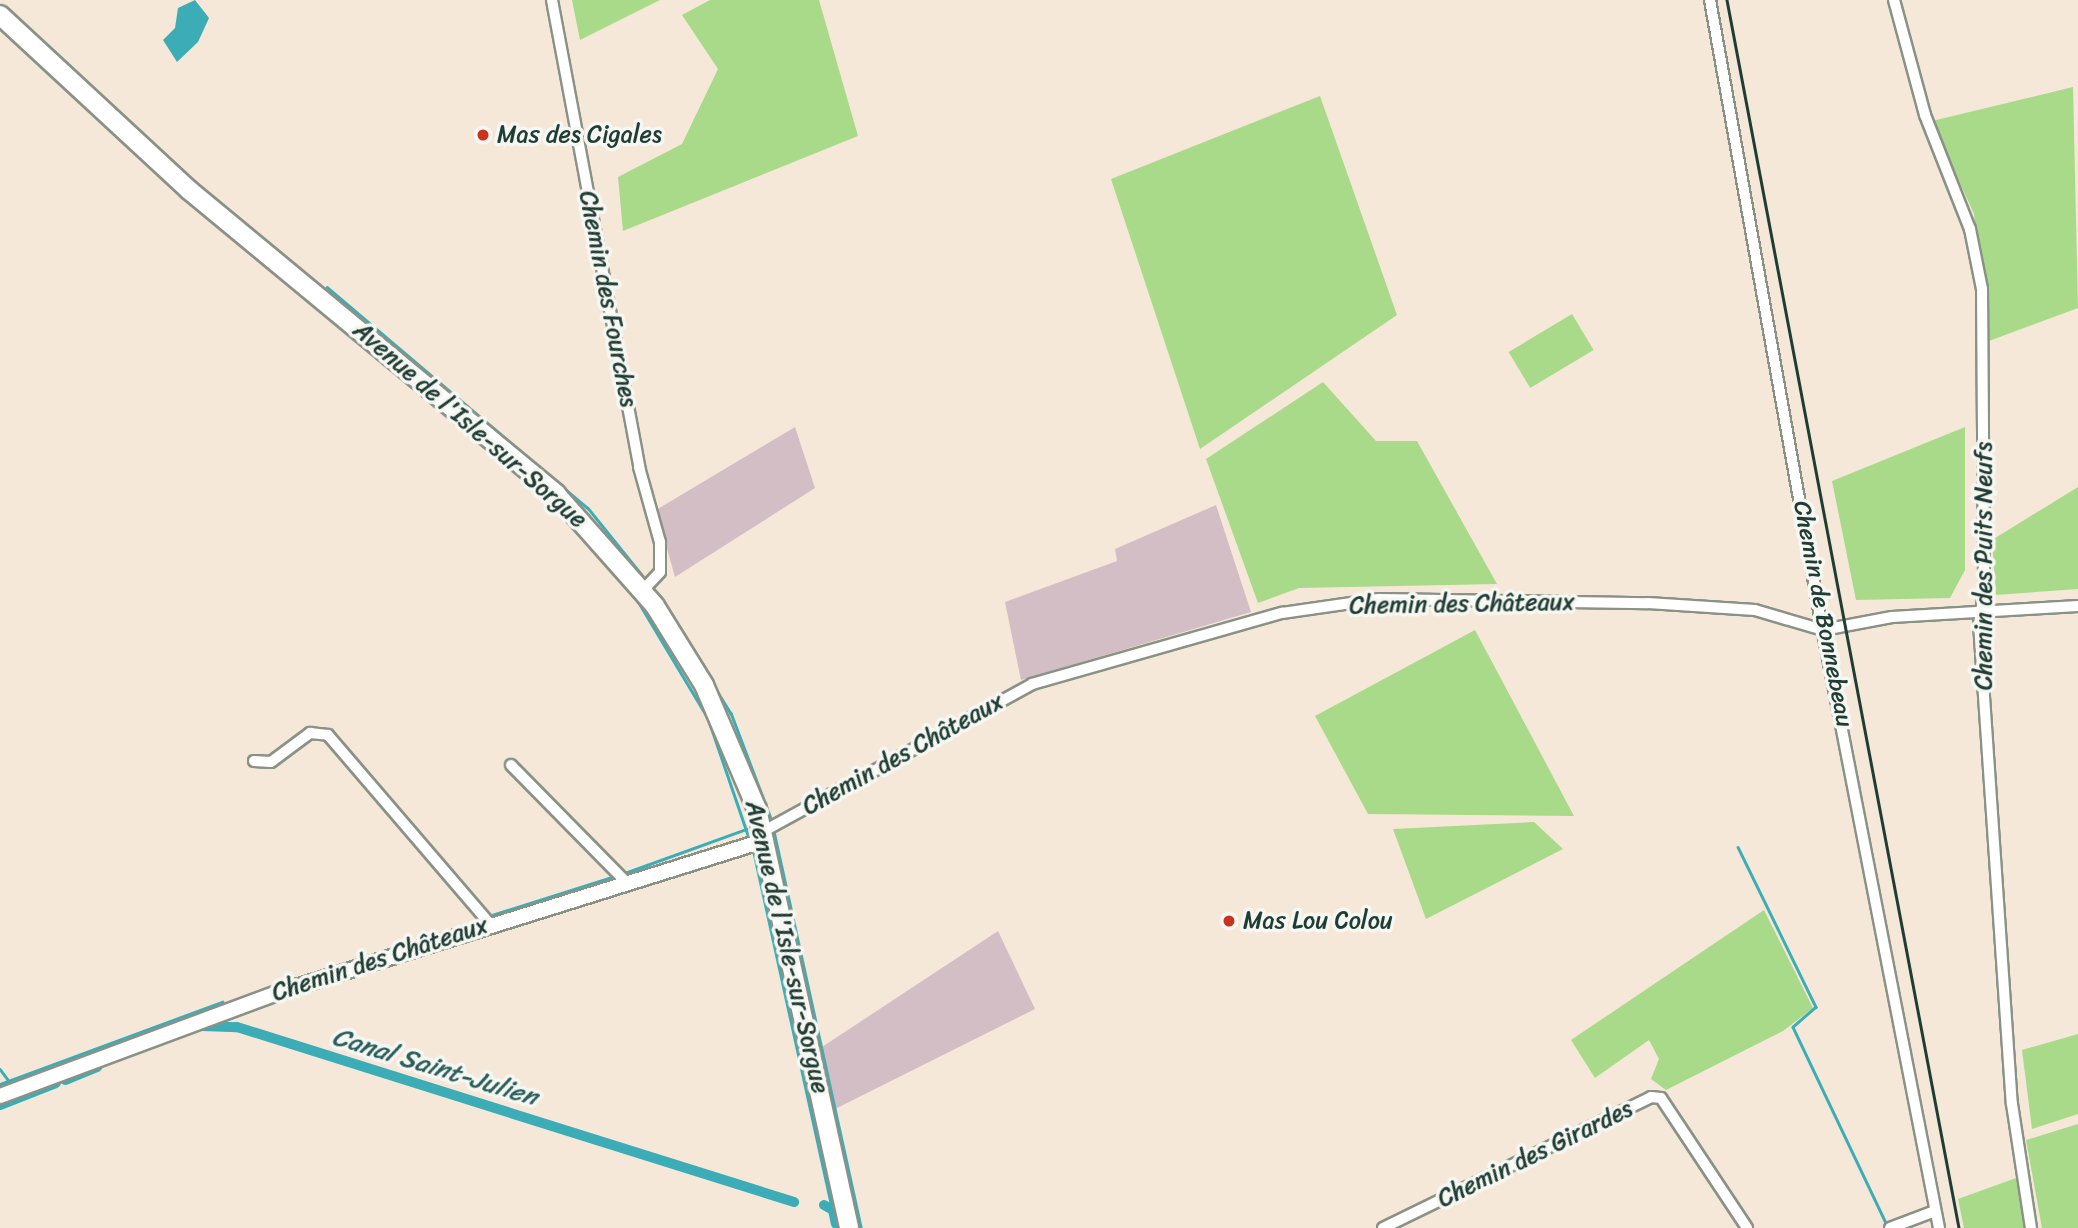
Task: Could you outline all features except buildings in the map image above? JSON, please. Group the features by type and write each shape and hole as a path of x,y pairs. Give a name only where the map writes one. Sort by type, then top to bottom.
{"main road":[{"name":"Avenue de l'Isle-sur-Sorgue","path":"0,15 160,165 556,494 643,590 705,685 765,835 849,1228"}],"street":[{"name":"Chemin des Fourches","path":"552,0 639,467 660,542 660,572 643,590"},
{"name":"Chemin de Bonnebeau","path":"1710,0 1823,630 1939,1228"},
{"name":"Chemin des Puits Neufs","path":"1894,0 1925,115 1970,229 1982,289 1981,611 2012,1104 2031,1228"},
{"name":"Chemin des Châteaux","path":"0,1096 133,1042 489,923 765,835 1032,684 1282,613 1379,599 1648,603 1755,610 1823,630 1892,617 2078,606"},
{"path":"254,761 271,762 310,733 328,735 489,923"},
{"path":"511,765 625,881"},
{"name":"Chemin des Girardes","path":"1383,1228 1651,1097 1661,1098 1747,1228"},
{"path":"1890,1228 1935,1211"}],"shaded area":[{"path":"795,427 815,488 675,577 656,510"},
{"path":"1216,505 1251,612 1021,680 1005,602 1117,561 1115,549"},
{"path":"998,931 1035,1009 833,1110 822,1047"}],"green space":[{"path":"572,0 660,0 580,40"},
{"path":"710,0 819,0 858,136 623,231 618,177 682,144 718,69 682,15"},
{"path":"2073,87 2078,308 1989,341 1974,214 1932,121"},
{"path":"1320,96 1397,315 1200,449 1111,179"},
{"path":"1572,314 1594,350 1530,388 1509,352"},
{"path":"1323,382 1376,441 1417,441 1497,584 1299,588 1258,603 1206,459"},
{"path":"1965,427 1965,570 1950,598 1856,600 1832,481"},
{"path":"2078,487 2078,589 1996,595 1992,540"},
{"path":"1475,630 1574,816 1368,814 1315,716"},
{"path":"1534,822 1563,849 1426,919 1393,829"},
{"path":"1764,910 1813,1008 1783,1031 1666,1090 1651,1079 1659,1059 1649,1040 1595,1078 1571,1040"},
{"path":"2078,1034 2078,1114 2032,1129 2022,1050"},
{"path":"2078,1124 2078,1228 2042,1228 2026,1140"},
{"path":"2016,1178 2026,1228 1964,1228 1958,1199"}],"water":[{"path":"195,0 209,18 198,42 177,62 163,40 175,28 178,8"}],"waterway":[{"path":"0,27 165,179"},
{"path":"327,287 588,508 647,581"},
{"path":"506,464 563,515"},
{"path":"635,596 708,718 749,838"},
{"path":"712,683 731,713 772,821"},
{"path":"622,874 746,829"},
{"path":"774,831 861,1228"},
{"path":"1738,847 1816,1007 1793,1027 1886,1223"},
{"path":"753,848 832,1208"},
{"path":"489,916 615,876"},
{"path":"0,1084 222,1002"},
{"name":"Canal Saint-Julien","path":"202,1026 237,1027 794,1202"},
{"name":"Canal Saint-Julien","path":"65,1080 97,1067"},
{"path":"0,1069 9,1081"},
{"name":"Canal Saint-Julien","path":"0,1105 56,1083"},
{"name":"Canal Saint-Julien","path":"824,1205 833,1210 836,1224"}],"railway":[{"path":"1727,0 1959,1228"}],"place":[{"name":"Mas des Cigales","path":"483,135"},
{"name":"Mas Lou Colou","path":"1229,921"}]}
